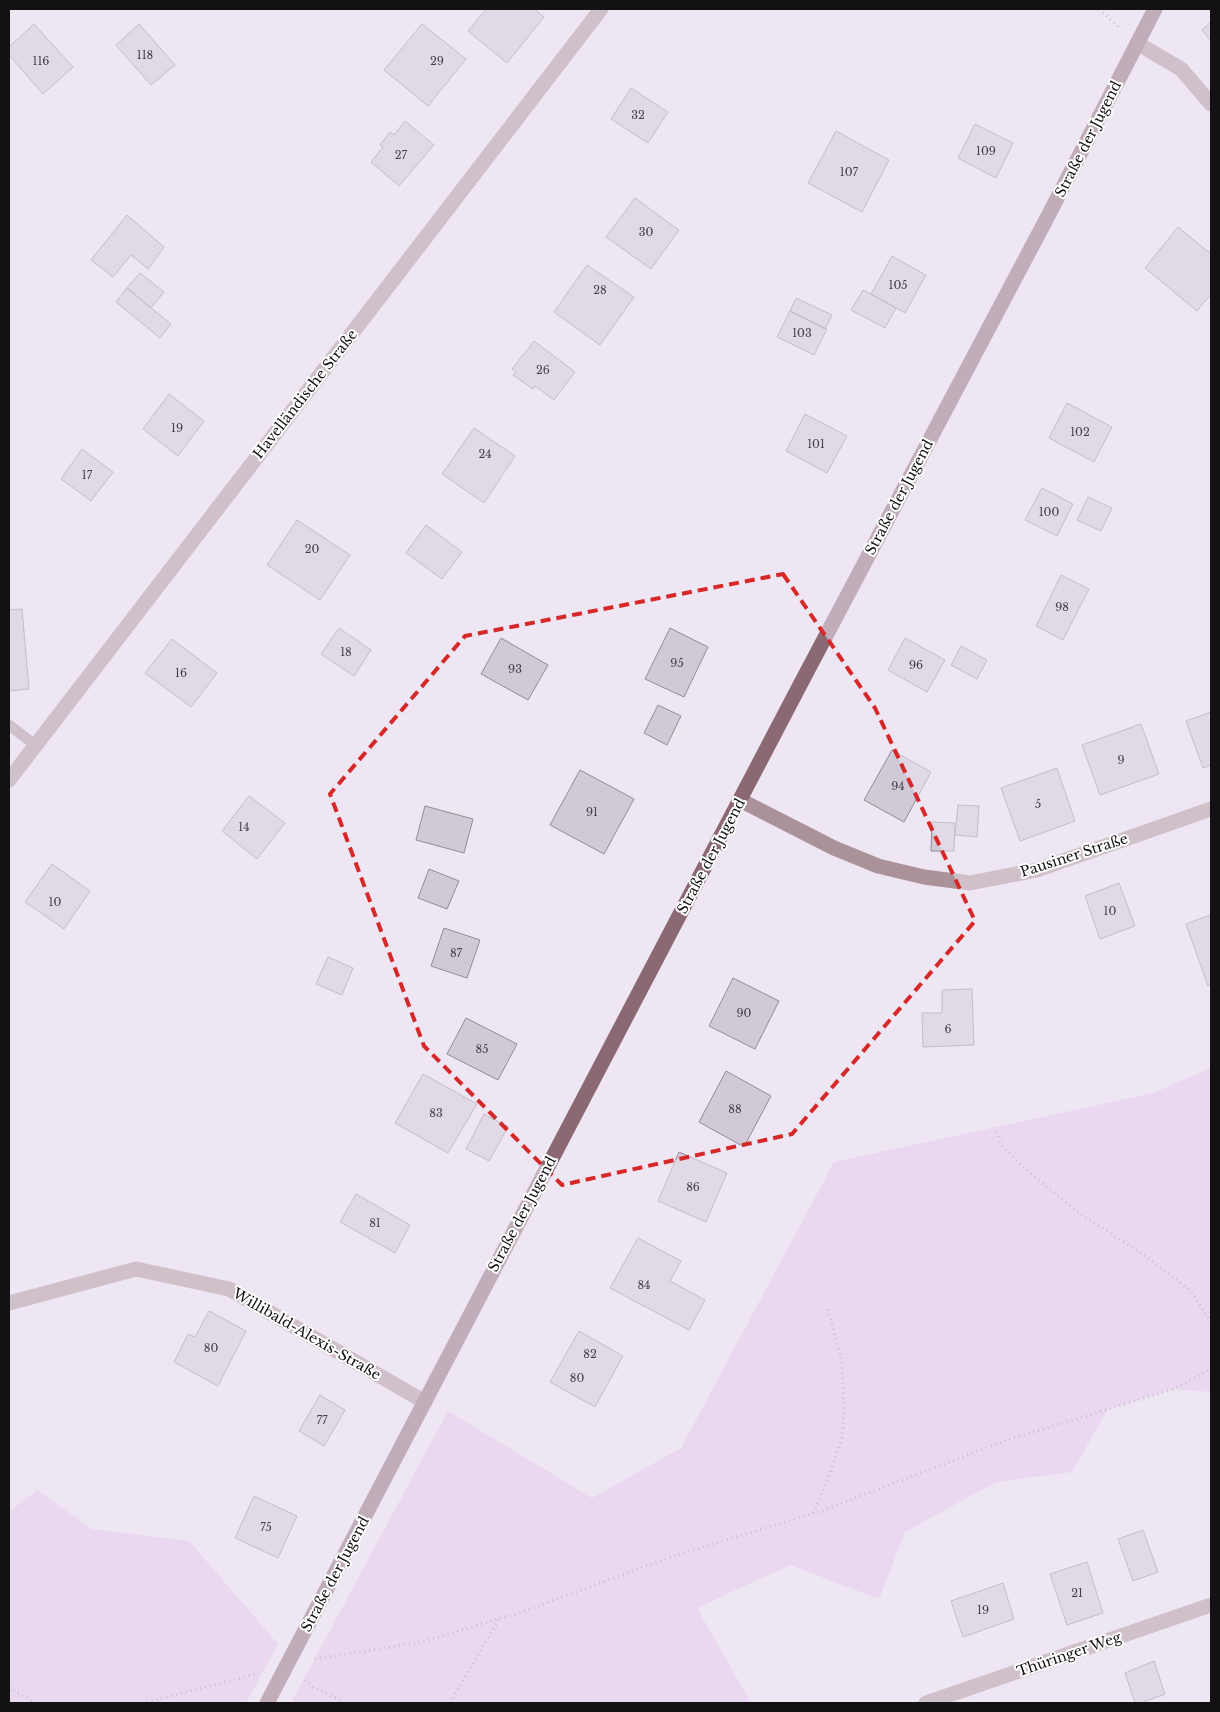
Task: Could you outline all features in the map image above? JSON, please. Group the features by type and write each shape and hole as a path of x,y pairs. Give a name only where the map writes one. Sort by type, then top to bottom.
{"street":[{"name":"Havelländische Straße","path":"9,780 601,9"},
{"name":"Straße der Jugend","path":"267,1703 1155,9"},
{"path":"1137,43 1181,70 1211,104"},
{"name":"Pausiner Straße","path":"740,800 834,848 878,866 924,877 970,883 1037,870 1211,809"},
{"name":"Willibald-Alexis-Straße","path":"9,1303 136,1270 229,1289 426,1402"},
{"name":"Thüringer Weg","path":"926,1703 1211,1605"}],"lane":[{"path":"9,725 36,745"}],"path":[{"path":"1099,9 1137,43"},
{"path":"996,1132 1002,1144 1021,1165 1048,1188 1082,1215 1144,1255 1190,1291 1211,1322"},
{"path":"813,1513 826,1484 842,1438 844,1413 842,1362 827,1306"},
{"path":"142,1703 321,1658 422,1642 500,1619 668,1558 813,1513 1004,1442 1174,1389 1211,1369"},
{"path":"451,1703 500,1619"},
{"path":"287,1666 313,1687 346,1703"},
{"path":"9,1688 35,1703"}],"highlighted area":[{"path":"783,574 875,708 975,921 792,1134 562,1185 424,1046 330,794 465,636"}],"shaded area":[{"path":"1211,1068 1211,1392 1174,1389 1108,1409 1072,1472 996,1482 905,1532 879,1599 790,1565 697,1608 751,1703 291,1703 448,1411 592,1498 681,1448 834,1162 1153,1093"},
{"path":"37,1490 92,1529 189,1541 278,1644 246,1703 9,1703 9,1512"}],"building":[{"path":"486,9 534,9 544,17 507,63 468,31"},
{"path":"1211,22 1211,41 1202,30"},
{"path":"34,24 73,67 43,94 9,55 9,47"},
{"path":"139,24 175,65 151,85 116,45"},
{"path":"422,24 466,59 428,106 384,70"},
{"path":"631,88 668,112 648,143 611,119"},
{"path":"405,121 434,145 399,186 371,162 383,147 380,145 390,132 394,135"},
{"path":"975,124 1013,143 996,178 958,158"},
{"path":"836,131 889,160 862,212 808,183"},
{"path":"635,198 679,230 651,269 606,237"},
{"path":"127,215 164,247 148,269 131,255 113,277 91,260"},
{"path":"1178,227 1211,254 1211,294 1197,311 1145,268"},
{"path":"892,256 926,275 905,313 871,294"},
{"path":"587,265 634,297 600,345 554,312"},
{"path":"140,273 164,292 151,308 127,288"},
{"path":"127,288 171,324 160,338 116,302"},
{"path":"863,290 896,308 885,328 851,310"},
{"path":"796,298 832,315 825,329 790,311"},
{"path":"790,311 827,329 814,355 777,337"},
{"path":"534,341 575,372 554,400 535,386 533,389 513,375 516,371 512,369"},
{"path":"169,394 204,421 178,456 143,429"},
{"path":"1067,403 1112,427 1094,462 1049,438"},
{"path":"805,414 847,436 827,473 786,451"},
{"path":"474,428 515,456 484,503 442,474"},
{"path":"82,449 113,472 91,501 61,479"},
{"path":"1042,488 1073,504 1057,536 1025,520"},
{"path":"1088,497 1112,508 1101,531 1077,520"},
{"path":"297,520 350,555 320,600 267,565"},
{"path":"426,525 462,552 442,579 406,553"},
{"path":"1061,575 1089,589 1063,640 1036,626"},
{"path":"22,609 29,689 9,691 9,610"},
{"path":"339,628 371,650 354,676 321,654"},
{"path":"670,628 708,647 684,697 645,679"},
{"path":"501,638 548,665 528,700 481,674"},
{"path":"905,638 945,660 927,692 888,670"},
{"path":"172,639 217,673 191,707 145,673"},
{"path":"961,646 987,660 977,679 951,665"},
{"path":"658,705 681,716 667,745 644,733"},
{"path":"1211,712 1211,765 1203,768 1186,721"},
{"path":"1141,724 1159,774 1100,795 1082,745"},
{"path":"892,750 931,772 904,822 864,800"},
{"path":"1057,768 1075,821 1020,841 1001,788"},
{"path":"580,770 634,799 604,854 550,825"},
{"path":"249,796 285,823 257,859 222,831"},
{"path":"958,805 979,806 977,837 955,835"},
{"path":"425,806 473,819 464,853 416,840"},
{"path":"932,822 955,823 954,851 931,851"},
{"path":"52,864 90,891 64,929 25,902"},
{"path":"429,869 459,881 447,909 418,898"},
{"path":"1119,883 1135,926 1100,939 1085,896"},
{"path":"1210,915 1211,984 1208,986 1186,924"},
{"path":"444,928 480,940 467,978 431,966"},
{"path":"328,957 353,968 342,995 316,984"},
{"path":"733,978 779,1001 755,1049 709,1026"},
{"path":"972,989 974,1045 923,1047 922,1013 942,1013 942,990"},
{"path":"466,1018 517,1044 498,1080 447,1054"},
{"path":"726,1071 771,1096 744,1147 699,1122"},
{"path":"423,1074 477,1104 448,1153 395,1123"},
{"path":"484,1114 508,1127 489,1161 466,1149"},
{"path":"679,1152 727,1173 706,1222 658,1201"},
{"path":"356,1194 410,1225 395,1253 340,1222"},
{"path":"638,1238 681,1261 670,1281 705,1300 689,1330 610,1288"},
{"path":"209,1311 246,1331 218,1386 174,1362 188,1334 195,1337"},
{"path":"579,1331 623,1356 595,1407 550,1382"},
{"path":"320,1395 345,1410 324,1446 299,1431"},
{"path":"254,1496 297,1516 278,1558 235,1538"},
{"path":"1143,1530 1158,1572 1133,1581 1118,1539"},
{"path":"1087,1562 1103,1613 1067,1625 1050,1574"},
{"path":"1003,1583 1014,1619 963,1637 951,1601"},
{"path":"1154,1661 1165,1694 1141,1703 1135,1703 1125,1673"}]}
